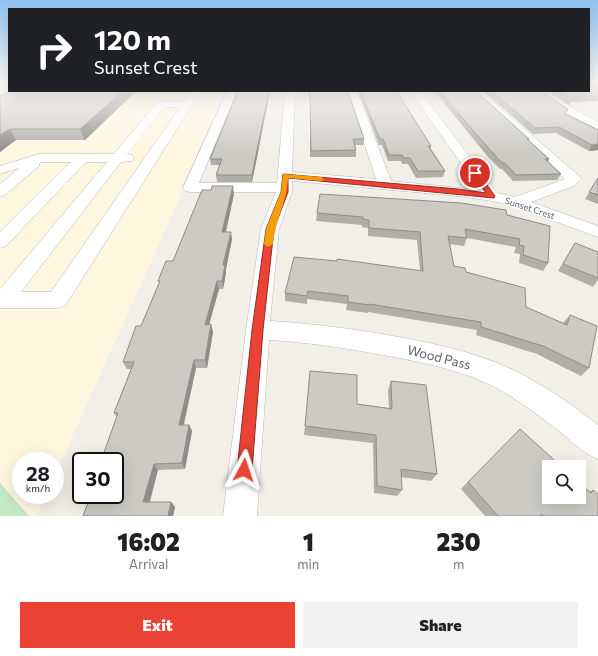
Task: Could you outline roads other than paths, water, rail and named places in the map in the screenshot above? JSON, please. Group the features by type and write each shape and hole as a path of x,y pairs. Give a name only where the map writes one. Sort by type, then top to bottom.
{"street":[{"path":"2,300 159,106"},
{"path":"2,300 57,300 185,106"},
{"name":"Sunset Crest","path":"225,106 190,188 285,185 385,185 458,191 492,196 516,202 598,232"},
{"path":"240,516 258,330 270,229 285,185 289,106"},
{"path":"357,106 385,185"},
{"path":"426,106 492,196"},
{"path":"493,106 574,178 569,183 516,202"},
{"path":"562,106 598,126"},
{"path":"0,170 39,158 151,158"},
{"path":"0,192 39,158"},
{"path":"0,242 82,158"},
{"name":"Wood Pass","path":"258,330 347,338 440,355 470,363 504,378 531,394 598,444"}]}
